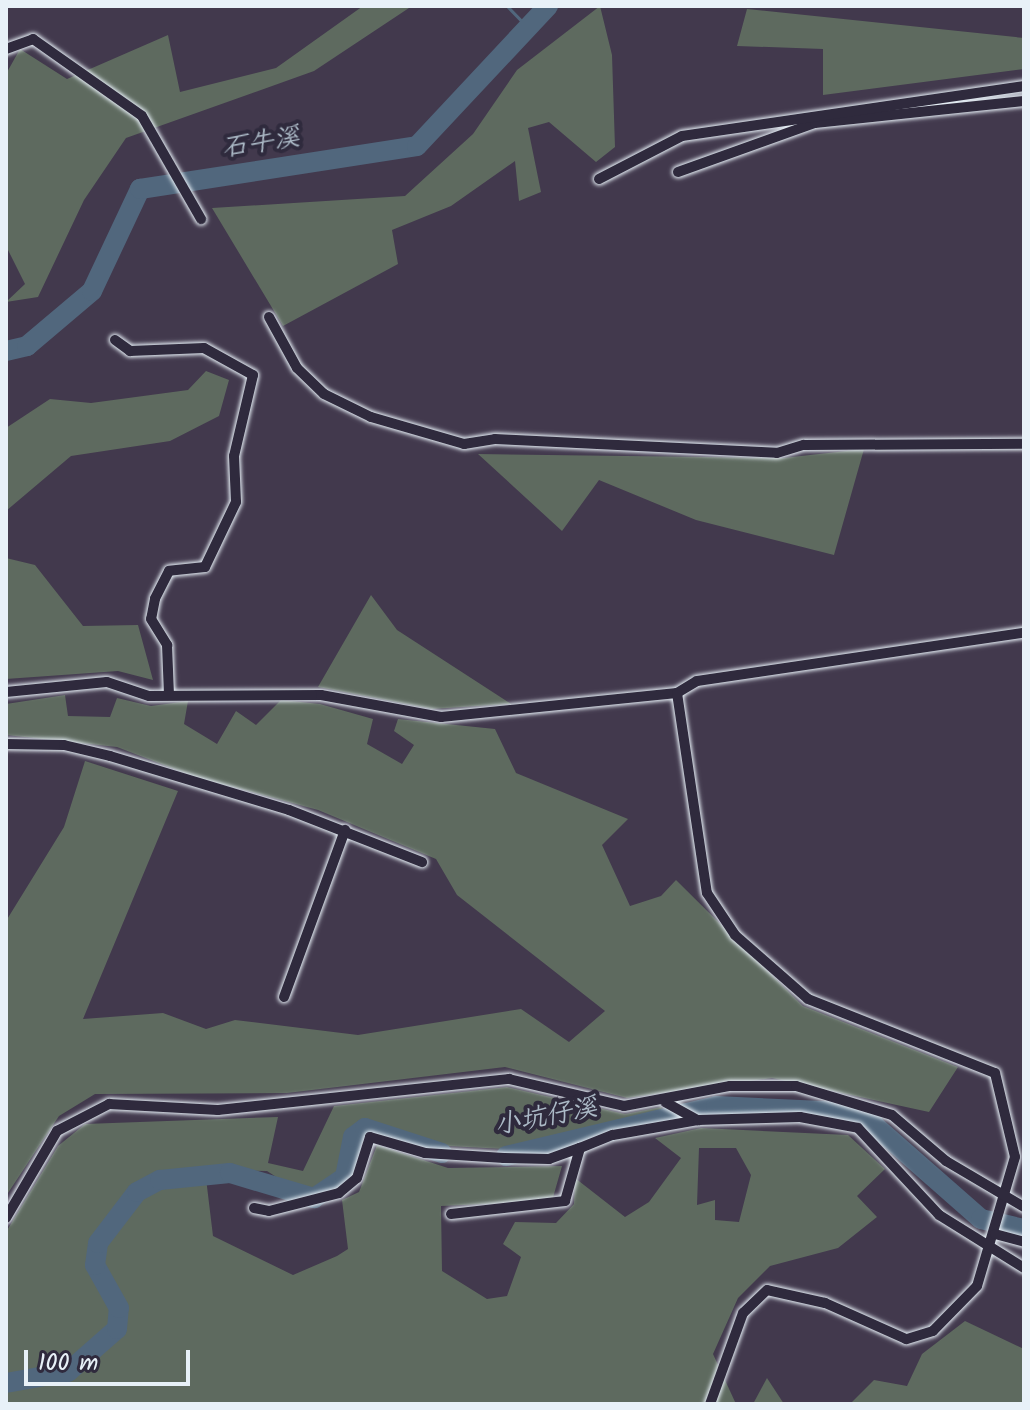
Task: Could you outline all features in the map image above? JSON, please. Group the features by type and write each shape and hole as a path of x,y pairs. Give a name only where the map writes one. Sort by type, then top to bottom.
{"street":[{"path":"6,49 33,39 142,116 201,219"},
{"path":"599,179 682,136 1024,86"},
{"path":"678,172 815,123 1024,101"},
{"path":"269,317 297,368 324,394 371,417 464,444 495,439 777,453 804,445 1024,444"},
{"path":"115,340 130,351 204,348 253,375 234,456 236,502 205,567 169,571 155,599 151,619 167,645 169,694"},
{"path":"6,692 107,682 169,694 321,695 441,717 677,693 697,681 1024,633"},
{"path":"677,693 707,893 735,935 808,999 995,1073 1020,1156 977,1286 933,1331 906,1339 825,1303 767,1290 743,1313 710,1404"},
{"path":"6,744 99,753 345,830 422,862"},
{"path":"284,997 345,830"},
{"path":"6,1218 57,1131 109,1104 218,1110 509,1079 624,1106 665,1102 730,1086 796,1086 847,1098 892,1115 1004,1201 1024,1207"},
{"path":"665,1102 698,1120"},
{"path":"254,1208 269,1211 339,1193 357,1178 370,1137 425,1153 549,1159 580,1148 698,1120 800,1117 858,1128 939,1215 1024,1268"},
{"path":"451,1214 565,1201 580,1148"},
{"path":"995,1234 1024,1242"}],"green space":[{"path":"363,6 412,6 314,71 126,138 84,200 38,297 6,302 25,284 6,246 6,74 20,49 67,79 168,35 180,92 276,68"},
{"path":"600,6 612,55 615,147 596,162 549,122 528,128 541,192 519,201 515,161 451,206 392,230 398,264 283,326 212,208 405,196 473,134 517,70"},
{"path":"747,9 1024,38 1024,69 823,95 823,49 737,46"},
{"path":"206,371 229,380 219,416 170,441 71,456 6,511 6,428 50,399 91,403 188,390"},
{"path":"864,449 834,555 696,520 599,480 562,531 478,454 783,458"},
{"path":"6,558 35,565 83,626 138,625 153,680 118,671 6,679"},
{"path":"371,595 397,630 511,704 432,709 318,687"},
{"path":"65,695 68,716 110,717 117,698 151,706 188,701 184,724 217,744 236,711 256,725 281,700 320,704 373,719 367,744 402,764 414,745 394,731 398,719 495,729 516,773 628,819 602,845 630,906 661,896 676,880 803,1006 958,1067 929,1112 772,1078 627,1098 505,1067 287,1093 95,1094 59,1116 6,1196 6,921 64,827 85,761 178,791 83,1019 163,1013 206,1029 235,1020 358,1035 521,1009 569,1042 605,1011 457,895 436,859 318,810 195,777 117,747 6,735 6,704"},
{"path":"507,1087 625,1114 661,1107 665,1117 544,1151 428,1145 372,1125 362,1130 336,1186 295,1189 267,1171 205,1170 213,1236 293,1275 337,1256 348,1249 342,1200 359,1192 377,1145 448,1168 562,1166 552,1201 441,1206 442,1271 487,1299 507,1296 521,1257 503,1244 515,1222 556,1223 574,1204 575,1178 625,1217 649,1202 681,1158 655,1138 701,1128 848,1135 885,1169 857,1196 877,1217 838,1248 770,1266 738,1298 713,1354 736,1404 6,1404 6,1232 58,1146 85,1124 278,1117 268,1163 303,1171 334,1106","holes":["699,1148 736,1148 751,1175 739,1222 715,1220 715,1200 697,1205"]},
{"path":"965,1321 1024,1349 1024,1404 850,1404 874,1380 907,1386 922,1354"},
{"path":"767,1378 784,1404 753,1404"}],"waterway":[{"path":"507,6 526,26"},
{"name":"石牛溪","path":"6,351 27,346 92,291 140,189 417,146 548,6"},
{"name":"小坑仔溪","path":"506,1156 716,1106 844,1112 874,1125 981,1219 1024,1229"},
{"name":"小坑仔溪","path":"6,1383 68,1372 117,1329 119,1308 95,1265 98,1243 137,1192 160,1180 230,1173 314,1198 345,1177 353,1137 365,1128 442,1153"}]}
